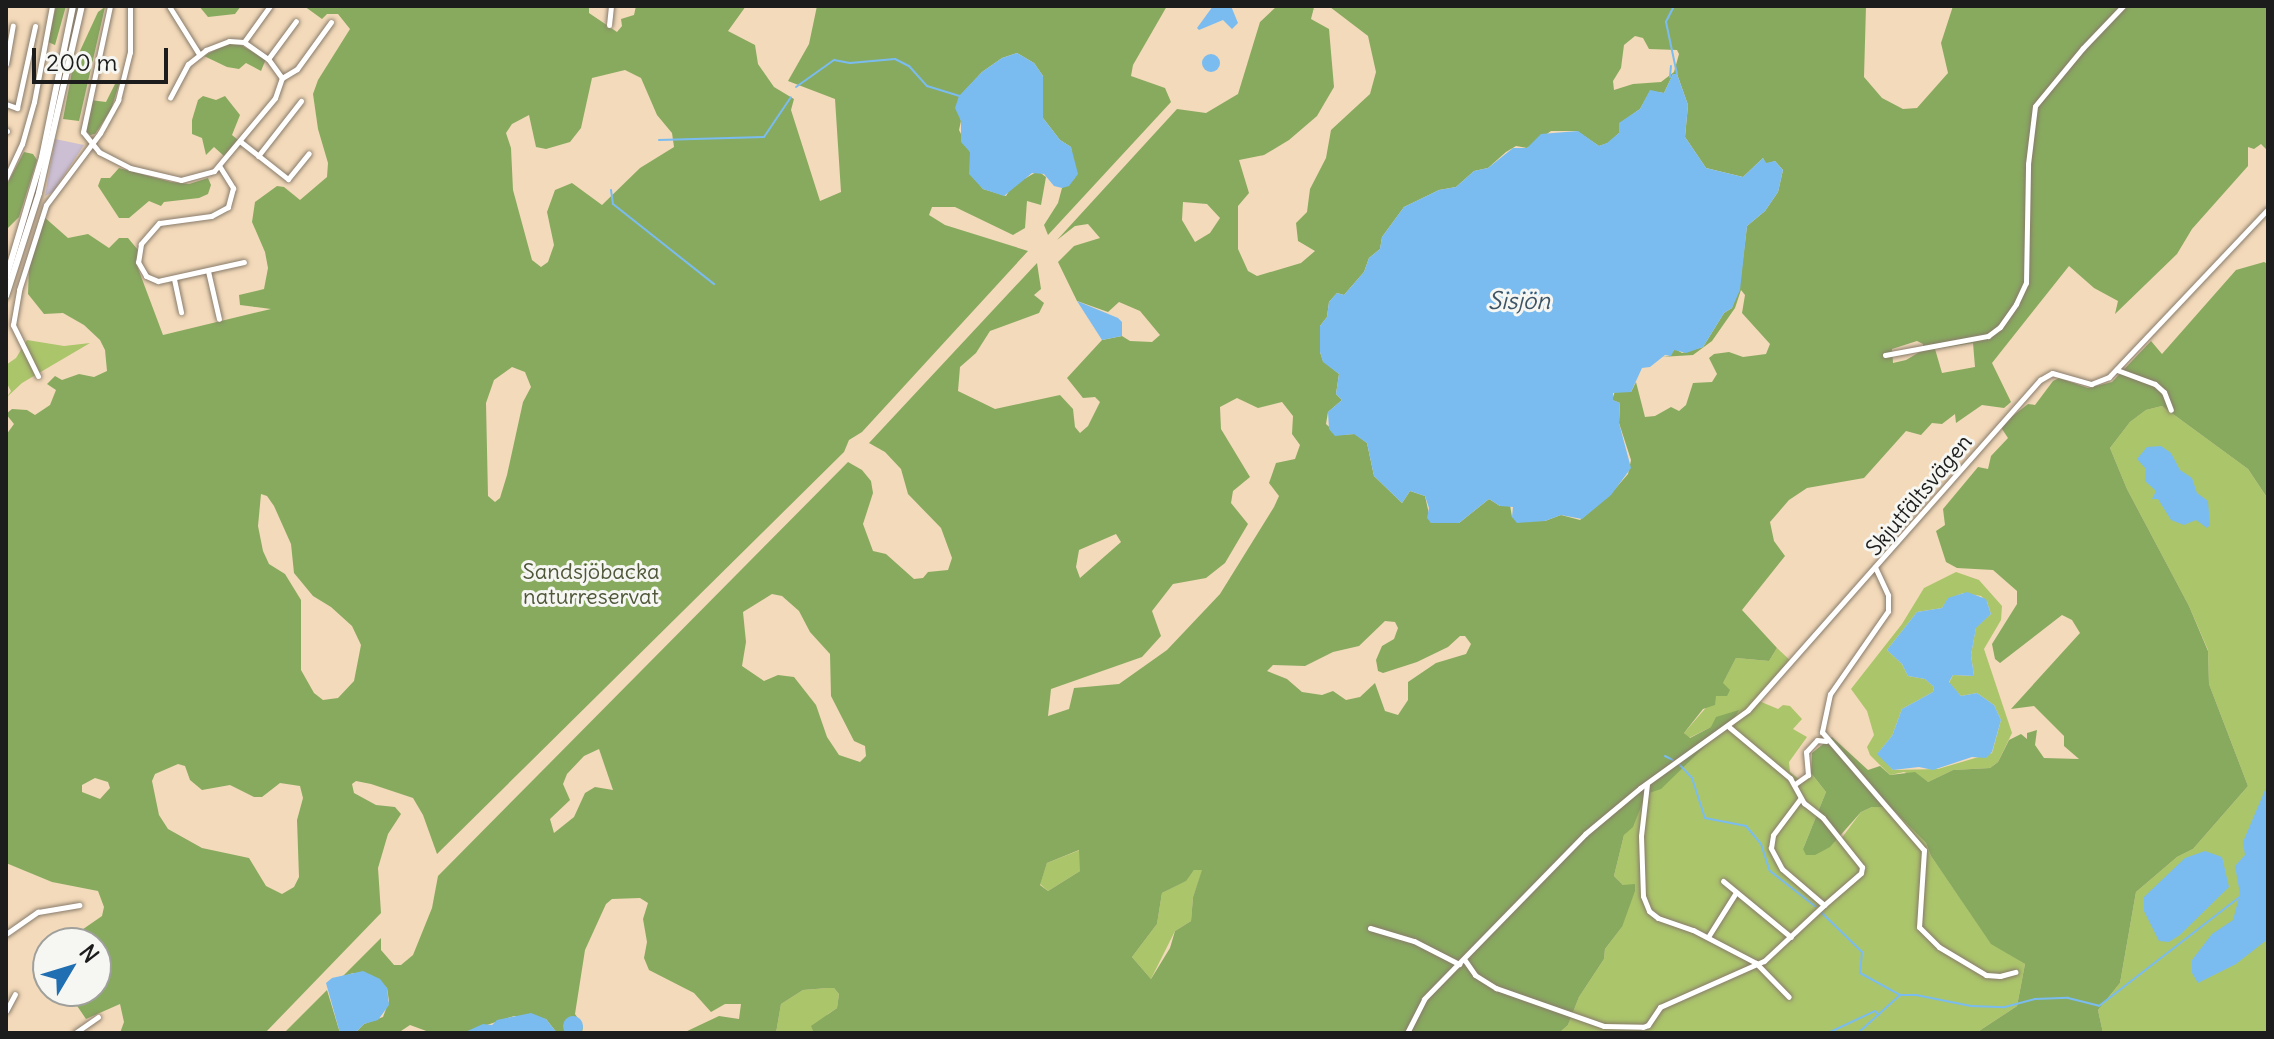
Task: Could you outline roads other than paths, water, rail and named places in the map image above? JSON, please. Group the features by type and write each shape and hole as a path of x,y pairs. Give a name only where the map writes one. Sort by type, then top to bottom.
{"main road":[{"path":"6,278 42,157 73,6"},
{"path":"6,296 39,193 82,6"}],"street":[{"path":"6,178 31,112 52,6"},
{"path":"110,6 83,132 91,145 130,168 172,179 201,177 220,167 275,98 282,78 297,69 331,22"},
{"path":"38,376 13,325 15,307 43,211 113,111 130,52 130,6"},
{"path":"169,6 199,54"},
{"path":"244,42 270,6"},
{"path":"609,25 611,6"},
{"path":"1885,355 1988,336 2000,327 2016,304 2026,283 2027,181 2035,106 2123,6"},
{"path":"268,59 296,21"},
{"path":"6,64 13,26"},
{"path":"6,104 17,108 35,26"},
{"path":"170,98 180,74 199,54 229,41 244,42 268,59 282,78"},
{"path":"258,156 301,101"},
{"path":"241,142 288,179 309,153"},
{"path":"220,167 233,188 228,207 211,216 164,221 154,227 141,244 138,262 146,276 155,281 244,262"},
{"name":"Skjutfältsvägen","path":"1827,741 1821,724 1826,701 1888,611 1886,588 1875,567 2045,376 2056,374 2091,384 2117,370 2268,209"},
{"path":"208,271 219,319"},
{"path":"174,279 181,312"},
{"path":"2117,370 2155,384 2164,392 2171,410"},
{"path":"1407,1033 1418,1006 1585,834 1647,783 1729,727 1875,567"},
{"path":"1370,928 1414,941 1461,962 1496,988 1604,1026 1626,1028 1648,1025 1660,1007 1756,963 1791,937 1861,873 1862,867 1823,818 1800,799 1795,784 1729,727"},
{"path":"1795,784 1808,775 1806,752 1817,740 1827,741 1924,850 1919,927 1939,947 1986,975 2000,976 2015,972"},
{"path":"1647,783 1641,836 1646,904 1658,918 1708,937 1756,963 1789,997"},
{"path":"1800,799 1773,835 1771,848 1782,869 1824,905"},
{"path":"1723,881 1735,894 1791,937"},
{"path":"1708,937 1735,894"},
{"path":"6,934 38,912 79,905"},
{"path":"6,1011 15,994"},
{"path":"75,1033 98,1017"}],"water":[{"path":"1213,6 1231,6 1238,23 1232,29 1223,20 1199,30 1197,28"},
{"path":"1017,53 1034,63 1043,76 1043,118 1060,140 1071,147 1078,174 1069,186 1062,188 1054,186 1044,174 1032,173 1004,196 983,189 969,174 970,152 961,142 961,121 955,108 959,96 982,72 1002,58"},
{"path":"1207,54 1215,54 1220,63 1218,70 1207,72 1202,67 1202,59"},
{"name":"Sisjön","path":"1673,74 1677,74 1688,105 1685,137 1706,168 1743,177 1763,158 1766,163 1775,161 1783,170 1778,192 1765,211 1747,226 1740,290 1732,308 1724,313 1703,347 1686,353 1674,350 1671,356 1665,355 1650,367 1642,368 1631,392 1613,393 1613,400 1620,403 1619,423 1631,468 1611,495 1582,519 1561,515 1545,521 1517,523 1512,517 1513,507 1500,506 1489,499 1459,523 1431,523 1427,518 1429,508 1425,496 1410,491 1402,503 1374,476 1367,443 1354,434 1335,436 1329,429 1328,412 1342,400 1336,394 1339,374 1323,362 1320,352 1320,326 1327,317 1329,302 1337,293 1344,295 1364,272 1369,258 1380,249 1382,237 1404,207 1439,190 1456,187 1474,171 1488,168 1513,148 1527,148 1541,134 1578,131 1599,146 1607,143 1619,133 1619,123 1640,109 1650,90 1664,93"},
{"path":"1077,301 1118,318 1122,322 1122,336 1102,340"},
{"path":"2161,446 2171,453 2180,470 2192,478 2197,493 2208,501 2210,525 2207,528 2196,520 2184,525 2171,520 2158,499 2152,499 2156,491 2145,481 2146,469 2137,459 2147,447"},
{"path":"1967,592 1986,599 1991,614 1976,628 1971,655 1974,676 1953,675 1949,682 1961,696 1977,693 1994,705 2001,720 1992,752 1986,758 1972,757 1933,770 1919,767 1893,770 1877,754 1892,736 1902,709 1933,692 1934,687 1925,679 1908,676 1902,664 1887,650 1917,612 1942,608 1948,598"},
{"path":"2268,783 2268,939 2236,964 2198,983 2192,973 2192,960 2212,934 2233,920 2240,894 2235,866 2245,855 2243,842"},
{"path":"2205,851 2222,857 2229,887 2180,935 2169,942 2159,941 2144,911 2144,897 2185,858"},
{"path":"363,971 380,979 387,988 389,1005 378,1020 364,1024 355,1033 340,1033 326,983 332,978"},
{"path":"531,1013 546,1019 557,1033 463,1033 483,1024 492,1025 497,1020"},
{"path":"573,1016 580,1019 583,1026 580,1033 573,1036 566,1033 563,1026 566,1019"}],"waterway":[{"path":"1674,6 1666,22 1677,74"},
{"path":"796,87 834,60 850,63 895,59 909,66 927,86 959,96"},
{"path":"1670,77 1671,66"},
{"path":"659,140 764,137 791,97"},
{"path":"611,190 613,204 714,284"},
{"path":"1665,756 1673,760"},
{"path":"1679,764 1692,778 1705,818 1746,826 1761,844 1770,871 1816,907"},
{"path":"1858,1033 1900,995 1916,995 1971,1006 2005,1007 2035,999 2068,998 2099,1006 2241,896"},
{"path":"1821,912 1862,952 1860,973 1900,995"},
{"path":"1828,1033 1875,1011 1879,1015"}],"park label":[{"name":"Sandsjöbacka naturreservat","path":"591,584"}]}
